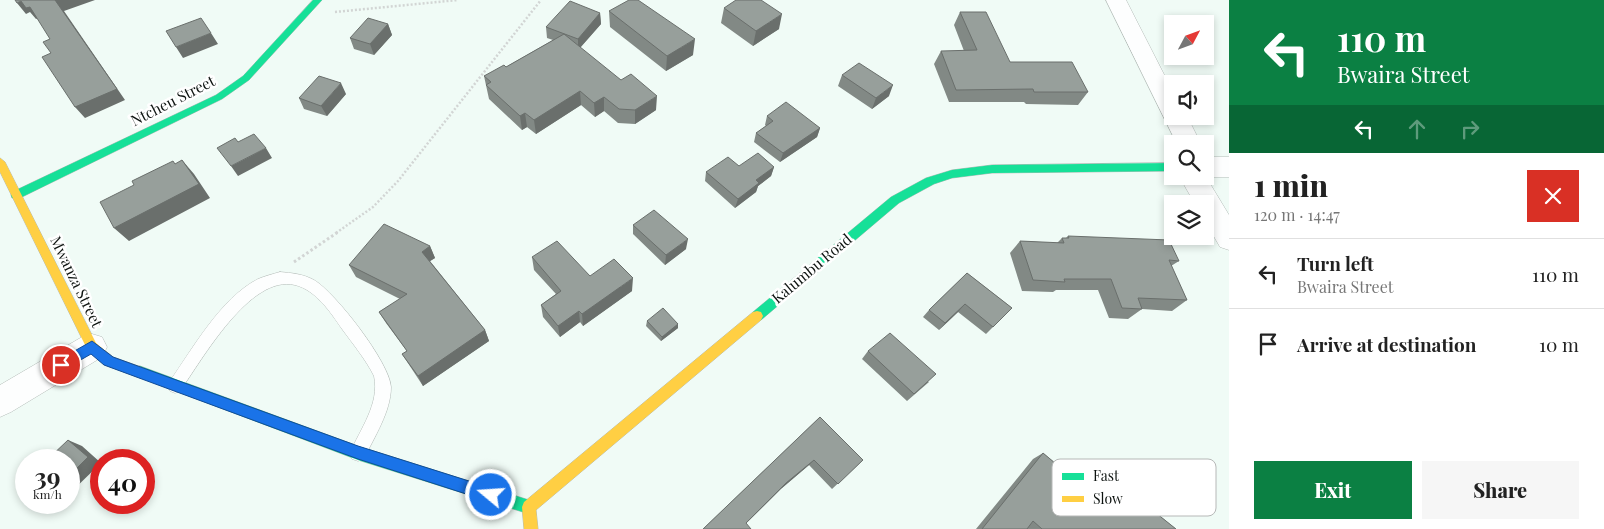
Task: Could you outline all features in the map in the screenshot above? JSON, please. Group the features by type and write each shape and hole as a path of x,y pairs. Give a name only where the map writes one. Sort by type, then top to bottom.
{"street":[{"name":"Ntcheu Street","path":"16,195 219,97 246,78 318,0"},
{"path":"1116,0 1164,96"},
{"name":"Mwanza Street","path":"0,162 92,347 109,361 358,452 529,507"},
{"name":"Kalumbu Road","path":"529,507 895,200 915,186 937,176 992,168 1164,167"},
{"path":"1214,167 1229,167"},
{"path":"1197,185 1229,239"},
{"path":"0,402 92,347"},
{"path":"529,507 531,529"}],"lane":[{"path":"175,386 236,304 251,290 265,282 284,278 302,281 320,290 333,304 380,371 383,388 380,405 358,452"}],"path":[{"path":"305,14 458,0"},
{"path":"265,282 373,207 398,181 541,0"}],"building":[{"path":"15,0 55,0 117,89 75,107 42,57 51,53 43,42 50,39 30,7 26,8 21,1 17,3"},
{"path":"629,0 638,0 695,39 667,56 609,11"},
{"path":"736,0 761,0 782,14 756,31 724,8"},
{"path":"570,1 600,13 578,39 546,27"},
{"path":"960,12 986,12 1010,62 1072,62 1088,92 1034,92 1033,89 956,90 941,51 977,50"},
{"path":"201,18 211,33 176,47 166,31"},
{"path":"368,18 388,24 370,44 350,38"},
{"path":"564,34 621,80 631,74 657,96 635,110 619,109 604,97 594,103 580,91 534,120 525,113 520,116 486,85 491,82 484,76 504,65 506,67"},
{"path":"859,63 893,85 876,98 842,75"},
{"path":"319,76 341,83 321,106 299,98"},
{"path":"786,102 820,128 783,153 756,133 773,121 767,116"},
{"path":"254,134 266,148 231,166 217,148 235,138 238,142"},
{"path":"758,153 774,167 756,180 759,183 738,199 706,172 728,157 739,166"},
{"path":"182,160 199,184 114,228 100,202 134,185 132,181 173,161 175,164"},
{"path":"654,210 688,239 666,255 633,225"},
{"path":"384,224 430,246 422,252 485,330 418,376 402,354 407,351 379,312 407,294 349,265"},
{"path":"1068,236 1164,240 1164,245 1171,245 1179,261 1169,260 1187,300 1138,298 1142,309 1122,308 1111,279 1064,279 1065,282 1033,280 1020,241 1064,243 1062,238 1069,238"},
{"path":"557,241 590,276 614,259 633,278 582,314 579,311 558,326 541,305 561,291 532,257"},
{"path":"967,273 1012,308 993,327 965,304 945,323 929,310"},
{"path":"663,308 678,324 662,337 647,321"},
{"path":"890,333 936,374 914,394 868,351"},
{"path":"820,417 863,460 838,484 814,460 786,483 746,523 751,529 703,529"},
{"path":"68,440 79,449 59,449"},
{"path":"80,450 88,457 80,465"},
{"path":"1043,453 1052,461 1052,516 1160,516 1176,529 1042,529 1033,521 1027,529 982,529"}],"traffic: fast":[{"path":"16,195 219,97 246,78 318,0"},
{"path":"757,316 895,200 930,181 952,174 992,169 1164,167"},
{"path":"140,372 358,453 529,507"}],"traffic: slow":[{"path":"0,162 92,347 109,361 140,372"},
{"path":"531,529 529,507 757,316"}],"route":[{"path":"61,365 92,347 109,361 358,452 491,495"}]}
